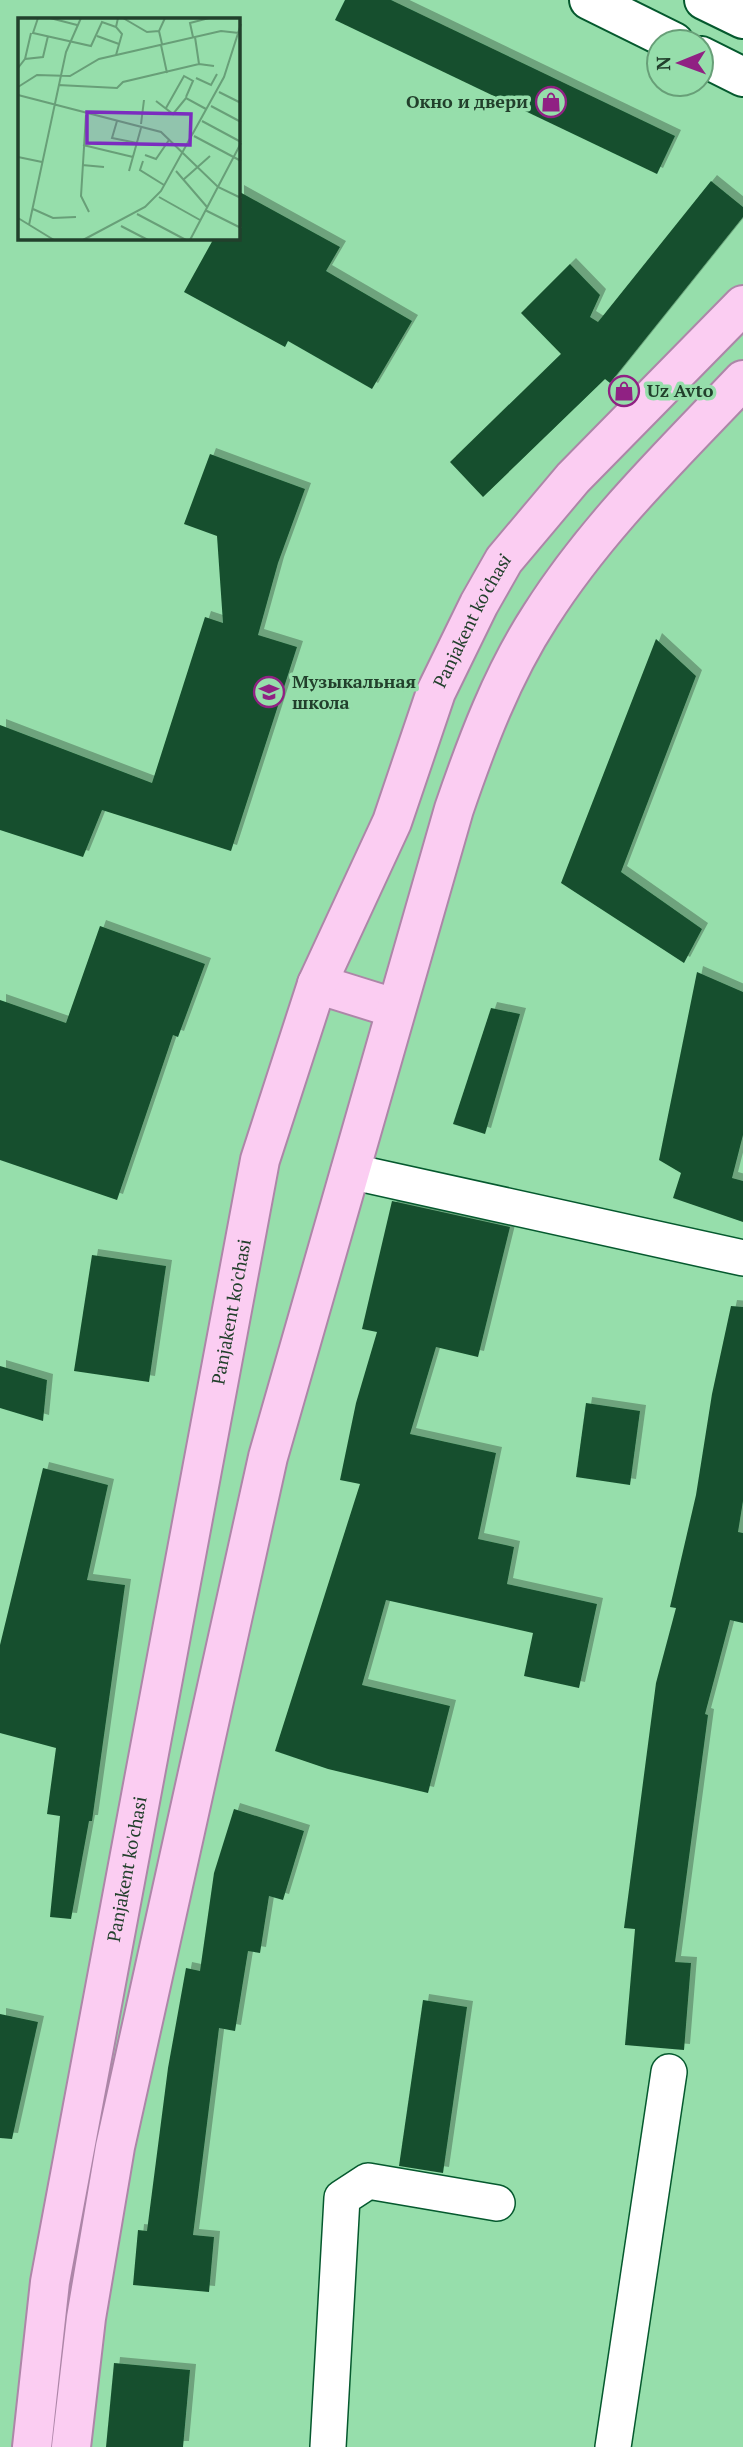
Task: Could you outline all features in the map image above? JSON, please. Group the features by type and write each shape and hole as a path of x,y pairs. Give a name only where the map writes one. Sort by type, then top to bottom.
{"main road":[{"path":"589,0 646,28"},
{"path":"704,0 743,19"},
{"path":"715,63 743,77"},
{"name":"Panjakent ko'chasi","path":"32,2447 50,2282 260,1160 317,984 392,822 436,692 504,560 573,478 743,305"},
{"path":"71,2447 86,2318 115,2147 268,1457 433,875 476,744 503,682 540,616 580,557 620,510 743,380"},
{"path":"317,984 394,1008"}],"street":[{"path":"349,1171 743,1258"},
{"path":"612,2447 669,2072"},
{"path":"328,2447 342,2197 368,2181 497,2203"}],"building":[{"path":"345,0 391,0 675,136 657,174 335,20"},
{"path":"711,181 743,207 743,217 610,383 605,379 483,497 450,462 561,354 521,313 570,264 600,295 590,317 598,322"},
{"path":"240,192 340,247 326,271 412,321 372,389 288,341 285,347 184,292 213,240 240,240"},
{"path":"210,454 305,489 278,563 258,635 297,647 231,851 102,810 83,857 0,830 0,725 152,783 205,617 223,623 217,536 184,524"},
{"path":"656,639 696,676 621,872 702,929 684,963 561,883"},
{"path":"100,926 205,964 178,1037 173,1035 117,1200 0,1160 0,1000 66,1023"},
{"path":"697,972 743,992 743,1135 732,1178 743,1181 743,1222 673,1198 681,1173 659,1160"},
{"path":"491,1008 520,1014 485,1134 453,1124"},
{"path":"392,1201 510,1227 478,1357 436,1347 410,1434 496,1453 478,1539 514,1547 507,1584 597,1604 579,1688 524,1676 533,1633 386,1600 362,1685 450,1706 428,1793 328,1769 275,1751 360,1484 340,1480 356,1403 377,1332 362,1329"},
{"path":"92,1255 166,1266 149,1382 74,1371"},
{"path":"731,1306 743,1307 743,1501 738,1532 743,1533 743,1623 730,1620 705,1714 708,1715 675,1962 691,1963 684,2050 625,2045 635,1929 624,1928 656,1683 676,1608 670,1607 696,1495 712,1394"},
{"path":"0,1366 47,1380 43,1421 0,1408"},
{"path":"586,1403 640,1411 630,1485 576,1477"},
{"path":"43,1468 108,1485 87,1580 125,1585 92,1821 89,1821 71,1919 50,1917 60,1816 47,1814 56,1748 0,1733 0,1645"},
{"path":"234,1809 304,1831 283,1900 269,1896 260,1953 248,1951 235,2031 219,2028 193,2235 214,2237 209,2292 133,2285 138,2230 147,2231 168,2068 186,1968 200,1971 214,1873"},
{"path":"423,2000 467,2007 443,2173 399,2166"},
{"path":"0,2014 38,2022 12,2139 0,2138"},
{"path":"114,2363 190,2370 183,2447 106,2447"}],"place":[{"name":"Окно и двери","path":"551,102"},
{"name":"Uz Avto","path":"624,391"},
{"name":"Музыкальная школа","path":"269,692"}]}
